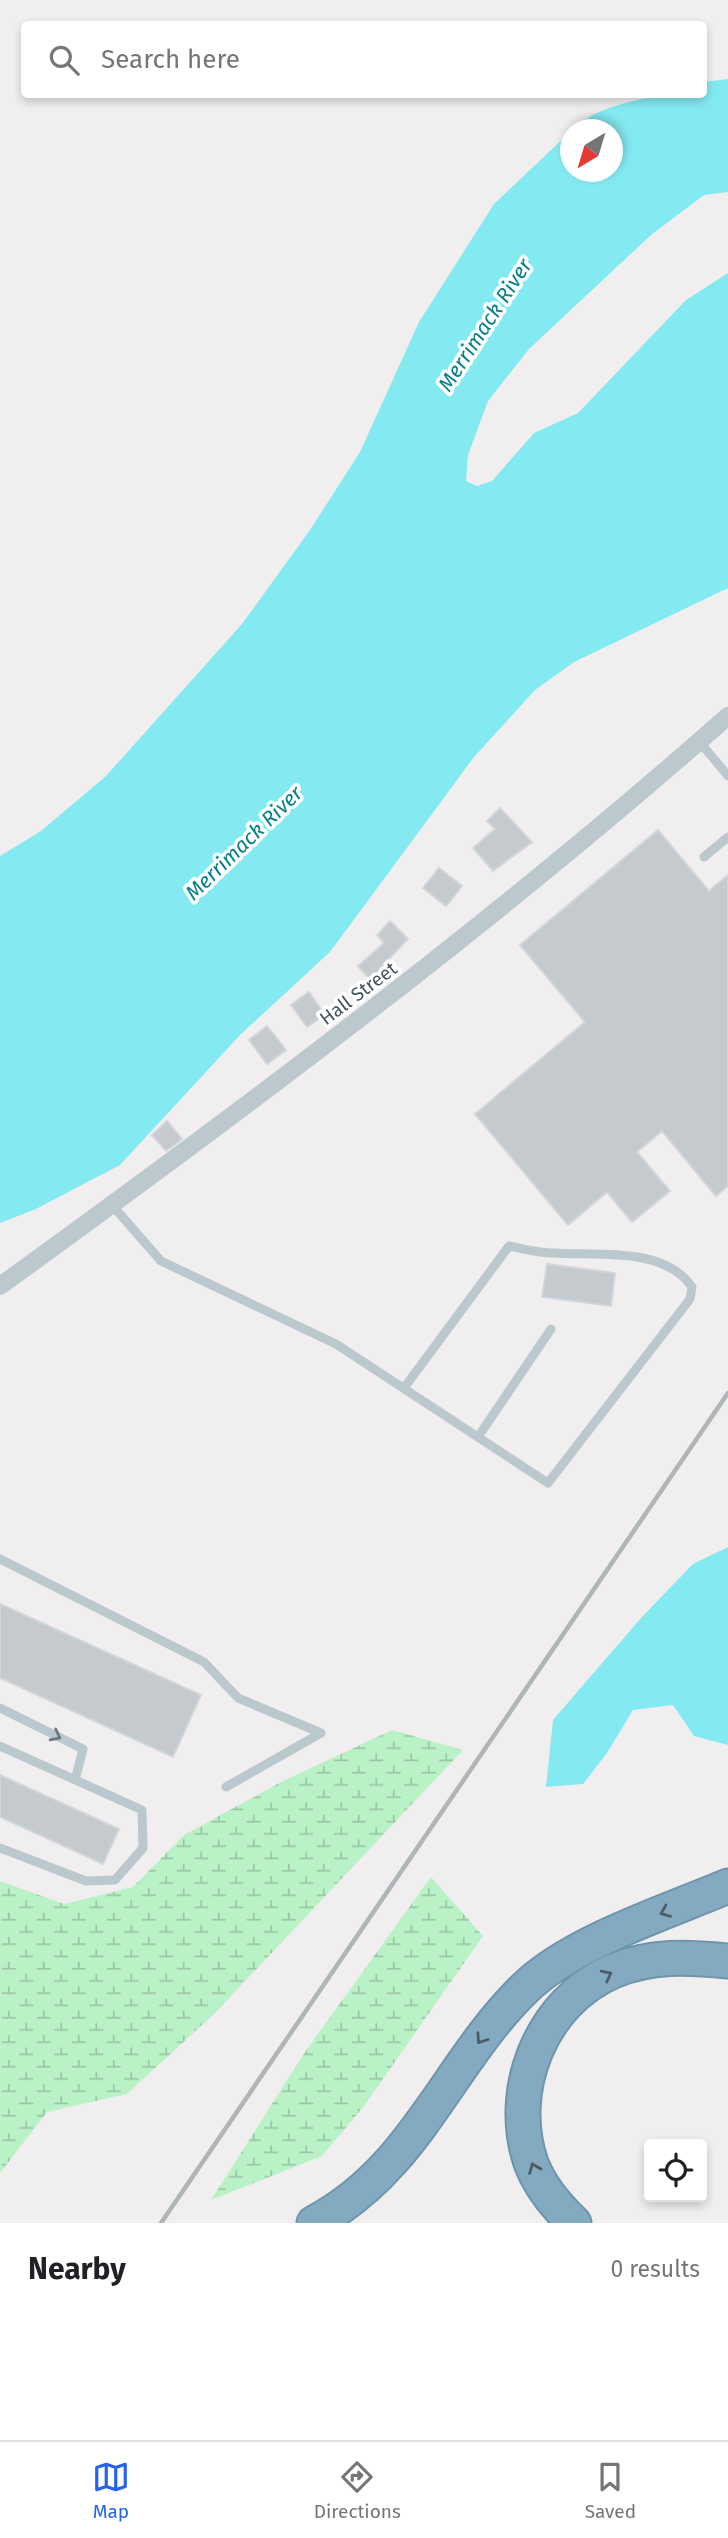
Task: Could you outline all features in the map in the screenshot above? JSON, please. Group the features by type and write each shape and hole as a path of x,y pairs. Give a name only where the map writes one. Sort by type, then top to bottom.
{"highway":[{"path":"314,2223 370,2184 408,2145 491,2025 526,1986 566,1958 633,1925 728,1886"},
{"path":"574,2223 555,2204 538,2177 525,2133 526,2077 542,2037 578,1993 614,1970 648,1959 728,1961"}],"street":[{"name":"Hall Street","path":"0,1286 112,1205 434,961 728,716"}],"lane":[{"path":"699,741 728,776"},
{"path":"704,857 728,836"},
{"path":"112,1205 161,1261 336,1344 548,1483 690,1299 692,1287 683,1275 665,1264 629,1257 550,1253 509,1246 404,1388"},
{"path":"478,1437 551,1329"},
{"path":"0,1559 204,1662 238,1698 321,1733 226,1787"},
{"path":"0,1708 83,1749 75,1780"},
{"path":"0,1746 142,1811 143,1848 115,1880 86,1881 0,1848"}],"green space":[{"path":"392,1730 463,1750 215,2013 127,2094 47,2112 0,2173 0,1881 64,1904 133,1887 184,1835 283,1781"},
{"path":"431,1877 483,1936 364,2106 322,2156 211,2200 305,2052"}],"water":[{"name":"Merrimack River","path":"728,79 728,192 704,195 651,235 529,349 488,401 468,455 466,481 477,486 492,481 534,433 578,413 686,300 728,273 728,588 574,662 535,690 474,757 330,952 240,1035 120,1165 36,1209 0,1223 0,856 41,831 106,776 242,624 310,530 360,452 419,322 494,204 560,141 560,182 623,182 623,119 586,119 617,105 648,98 707,98 707,82"},
{"path":"728,1547 728,1745 694,1736 673,1705 633,1710 607,1753 583,1784 546,1787 553,1720 641,1618 693,1564"}],"building":[{"path":"500,808 532,842 493,871 473,848 495,829 487,821"},
{"path":"658,830 709,891 728,875 728,1186 716,1196 662,1131 637,1152 670,1191 632,1222 607,1192 568,1225 475,1114 585,1022 520,945"},
{"path":"439,868 462,886 446,906 423,888"},
{"path":"390,921 408,939 381,967 386,973 374,984 358,966 384,943 377,935"},
{"path":"309,992 325,1015 307,1027 291,1005"},
{"path":"267,1026 286,1050 267,1064 249,1040"},
{"path":"167,1121 182,1139 166,1151 152,1135"},
{"path":"547,1264 615,1273 611,1306 542,1297"},
{"path":"0,1604 201,1695 173,1757 0,1678"},
{"path":"0,1775 119,1829 103,1864 0,1817"}],"railway":[{"path":"161,2223 728,1393"}]}
